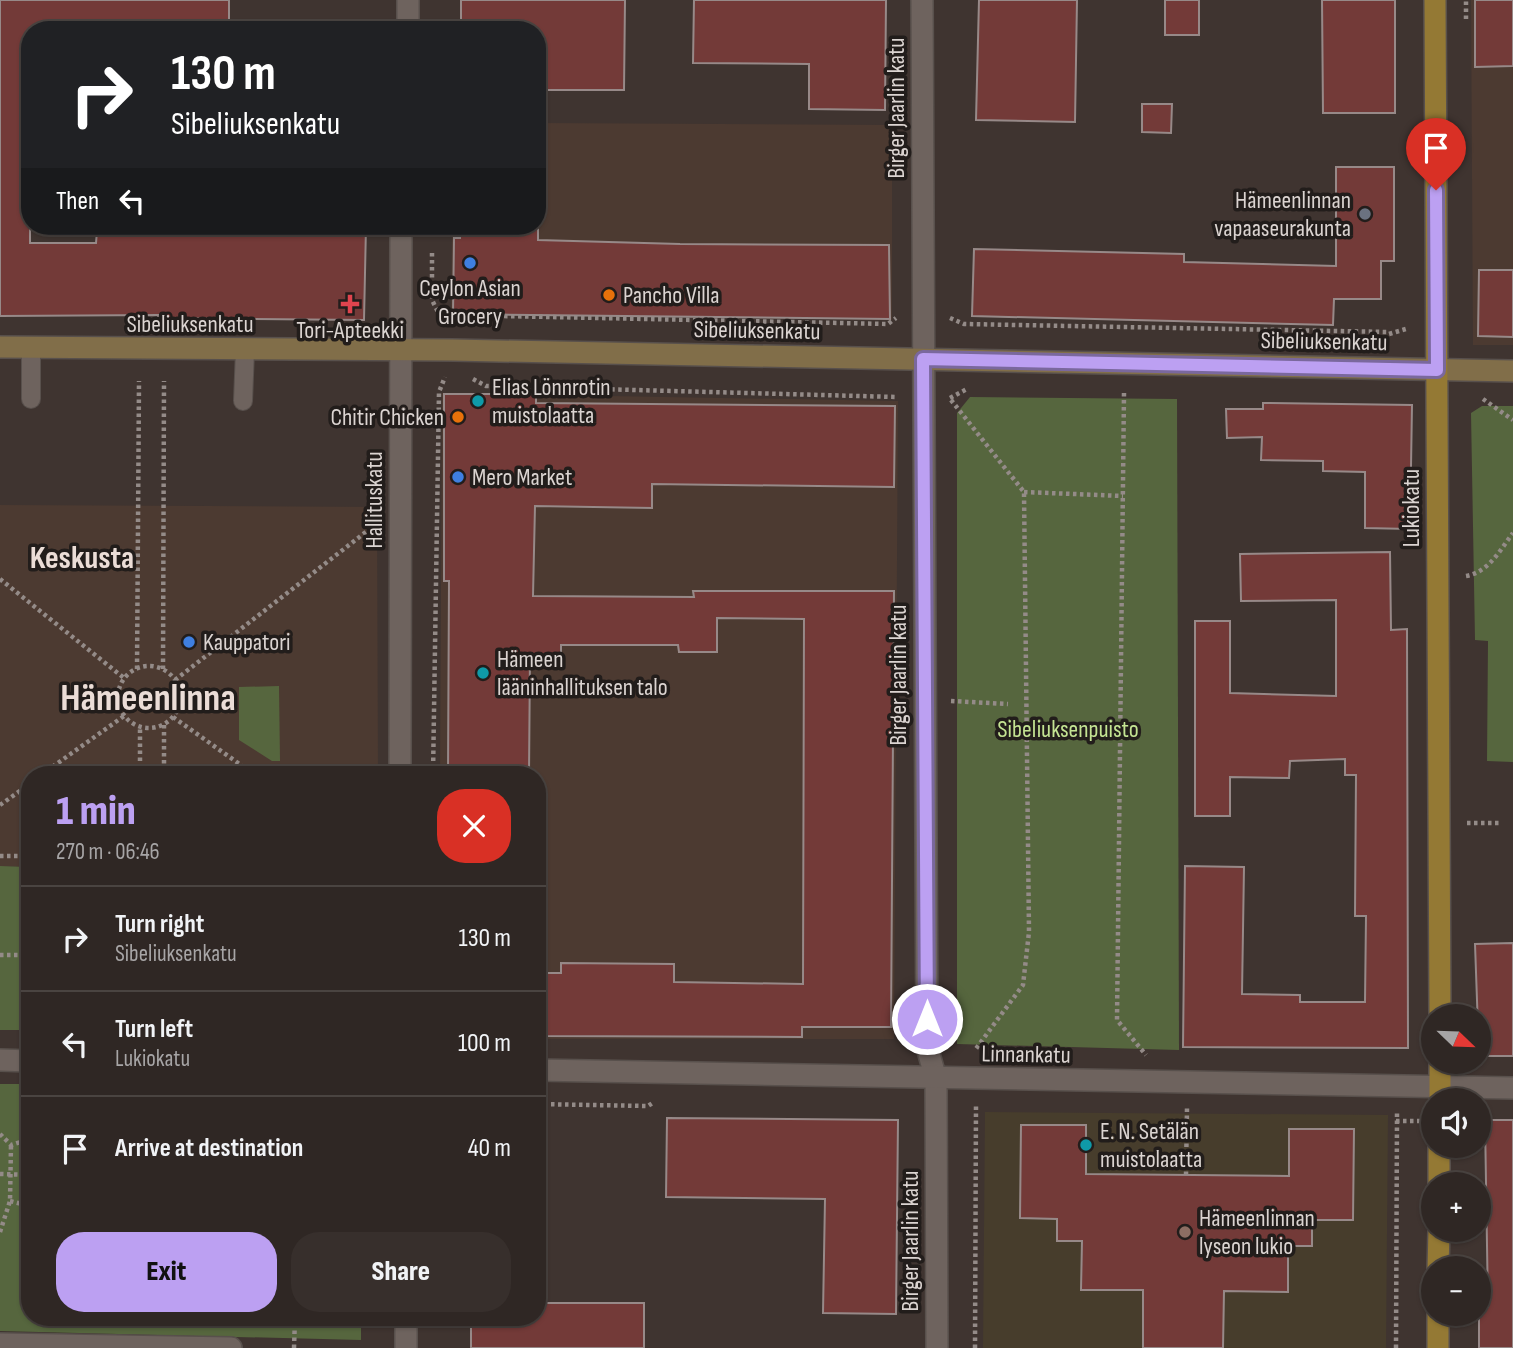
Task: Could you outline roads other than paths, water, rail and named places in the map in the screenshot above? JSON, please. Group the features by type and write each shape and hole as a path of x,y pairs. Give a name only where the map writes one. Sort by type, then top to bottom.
{"main road":[{"name":"Lukiokatu","path":"1435,0 1440,1004"},
{"path":"1438,1326 1438,1348"}],"street":[{"path":"408,0 408,21"},
{"name":"Birger Jaarlin katu","path":"922,0 927,1047 936,1079 937,1348"},
{"name":"Hallituskatu","path":"400,766 401,235"},
{"name":"Sibeliuksenkatu","path":"0,348 401,350 1513,371"},
{"path":"0,1060 21,1060"},
{"name":"Linnankatu","path":"546,1070 1400,1088 1421,1092"},
{"name":"Linnankatu","path":"1491,1090 1513,1088"},
{"path":"406,1326 407,1348"},
{"path":"0,1345 231,1348"}],"lane":[{"path":"31,348 31,399"},
{"path":"243,401 245,350"}],"place":[{"name":"Hämeenlinnan vapaaseurakunta","path":"1365,214"},
{"name":"Ceylon Asian Grocery","path":"470,263"},
{"name":"Pancho Villa","path":"609,295"},
{"name":"Tori-Apteekki","path":"350,304"},
{"name":"Elias Lönnrotin muistolaatta","path":"478,401"},
{"name":"Chitir Chicken","path":"458,417"},
{"name":"Mero Market","path":"458,477"},
{"name":"Kauppatori","path":"189,642"},
{"name":"Hämeen lääninhallituksen talo","path":"483,673"},
{"name":"E. N. Setälän muistolaatta","path":"1086,1145"},
{"name":"Hämeenlinnan lyseon lukio","path":"1185,1232"}],"district":[{"name":"Keskusta","path":"82,557"},
{"name":"Hämeenlinna","path":"148,697"}],"park label":[{"name":"Sibeliuksenpuisto","path":"1068,729"}]}
